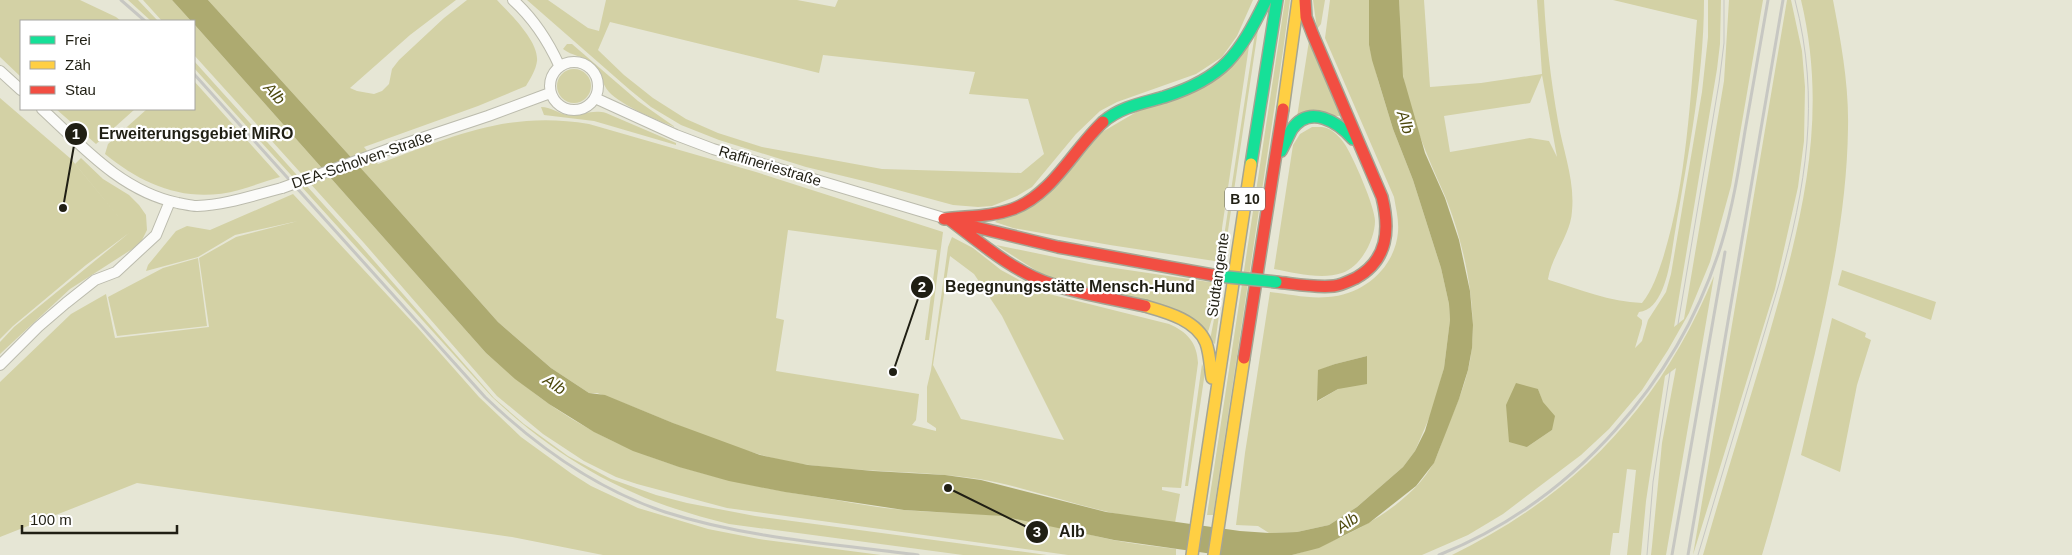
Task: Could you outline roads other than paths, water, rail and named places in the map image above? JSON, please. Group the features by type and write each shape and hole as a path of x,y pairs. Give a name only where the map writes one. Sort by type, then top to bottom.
{"highway":[{"path":"947,220 969,216 989,216 1022,205 1042,190 1075,150 1109,118 1123,111 1207,81 1230,62 1240,49 1266,0"},
{"name":"Südtangente","path":"1192,555 1196,510 1216,398 1240,231 1277,0"},
{"name":"B 10","path":"1214,555 1298,0"},
{"path":"947,220 1000,235 1057,247 1218,276 1334,286 1355,278 1372,265 1381,251 1386,237 1387,218 1382,197 1313,35 1306,16 1305,0"},
{"path":"1274,164 1293,128 1302,121 1318,116 1334,120 1343,126 1367,162"},
{"path":"947,220 1019,268 1048,282 1183,319 1199,331 1206,342 1216,398"}],"street":[{"path":"513,0 529,16 545,39 559,66"},
{"path":"575,61 590,67 596,74 598,82 595,98 590,104 575,110 560,106 550,93 551,78 559,66 575,61"},
{"path":"0,72 20,89"},
{"name":"DEA-Scholven-Straße","path":"43,110 101,164 124,182 170,201 195,206 234,201 282,188 550,93"},
{"name":"Raffineriestraße","path":"595,98 713,149 947,220"},
{"path":"0,366 38,327 66,303 94,280 116,272 156,235 170,201"}],"water":[{"path":"172,0 208,0 498,322 551,368 589,393 605,395 673,423 760,455 808,465 945,475 981,480 1106,512 1240,531 1269,533 1297,532 1329,525 1357,507 1403,467 1415,451 1425,431 1444,368 1450,320 1449,304 1441,268 1413,180 1393,129 1369,45 1369,0 1399,0 1403,76 1425,153 1445,198 1459,240 1470,291 1473,325 1472,348 1468,370 1459,399 1434,463 1416,486 1369,523 1319,548 1292,555 1220,555 1114,540 1002,516 904,510 785,492 729,481 679,467 633,451 594,432 549,404 515,379 486,353 195,25 195,20 190,20"},
{"path":"1367,356 1367,384 1338,389 1317,401 1318,370"},
{"path":"1516,383 1538,389 1543,402 1555,416 1552,430 1527,447 1509,442 1506,405"}],"tram line":[{"path":"1678,324 1719,83 1724,43 1724,0"},
{"path":"1698,555 1779,284 1789,248 1803,178 1807,143 1807,73 1803,37 1795,0"},
{"path":"1647,555 1653,482 1670,372"}],"railway":[{"path":"121,0 144,20"},
{"path":"1439,555 1488,532 1534,503 1577,469 1615,430 1650,387 1679,342 1703,293 1726,228 1733,201 1768,0"},
{"path":"1688,555 1783,0"},
{"path":"195,75 485,397 525,433 569,465 591,479 640,503 696,521 790,539 918,555"},
{"path":"1672,555 1725,252"}],"place":[{"name":"Erweiterungsgebiet MiRO","path":"63,208"},
{"name":"Begegnungsstätte Mensch-Hund","path":"893,372"},
{"name":"Alb","path":"948,488"}]}
